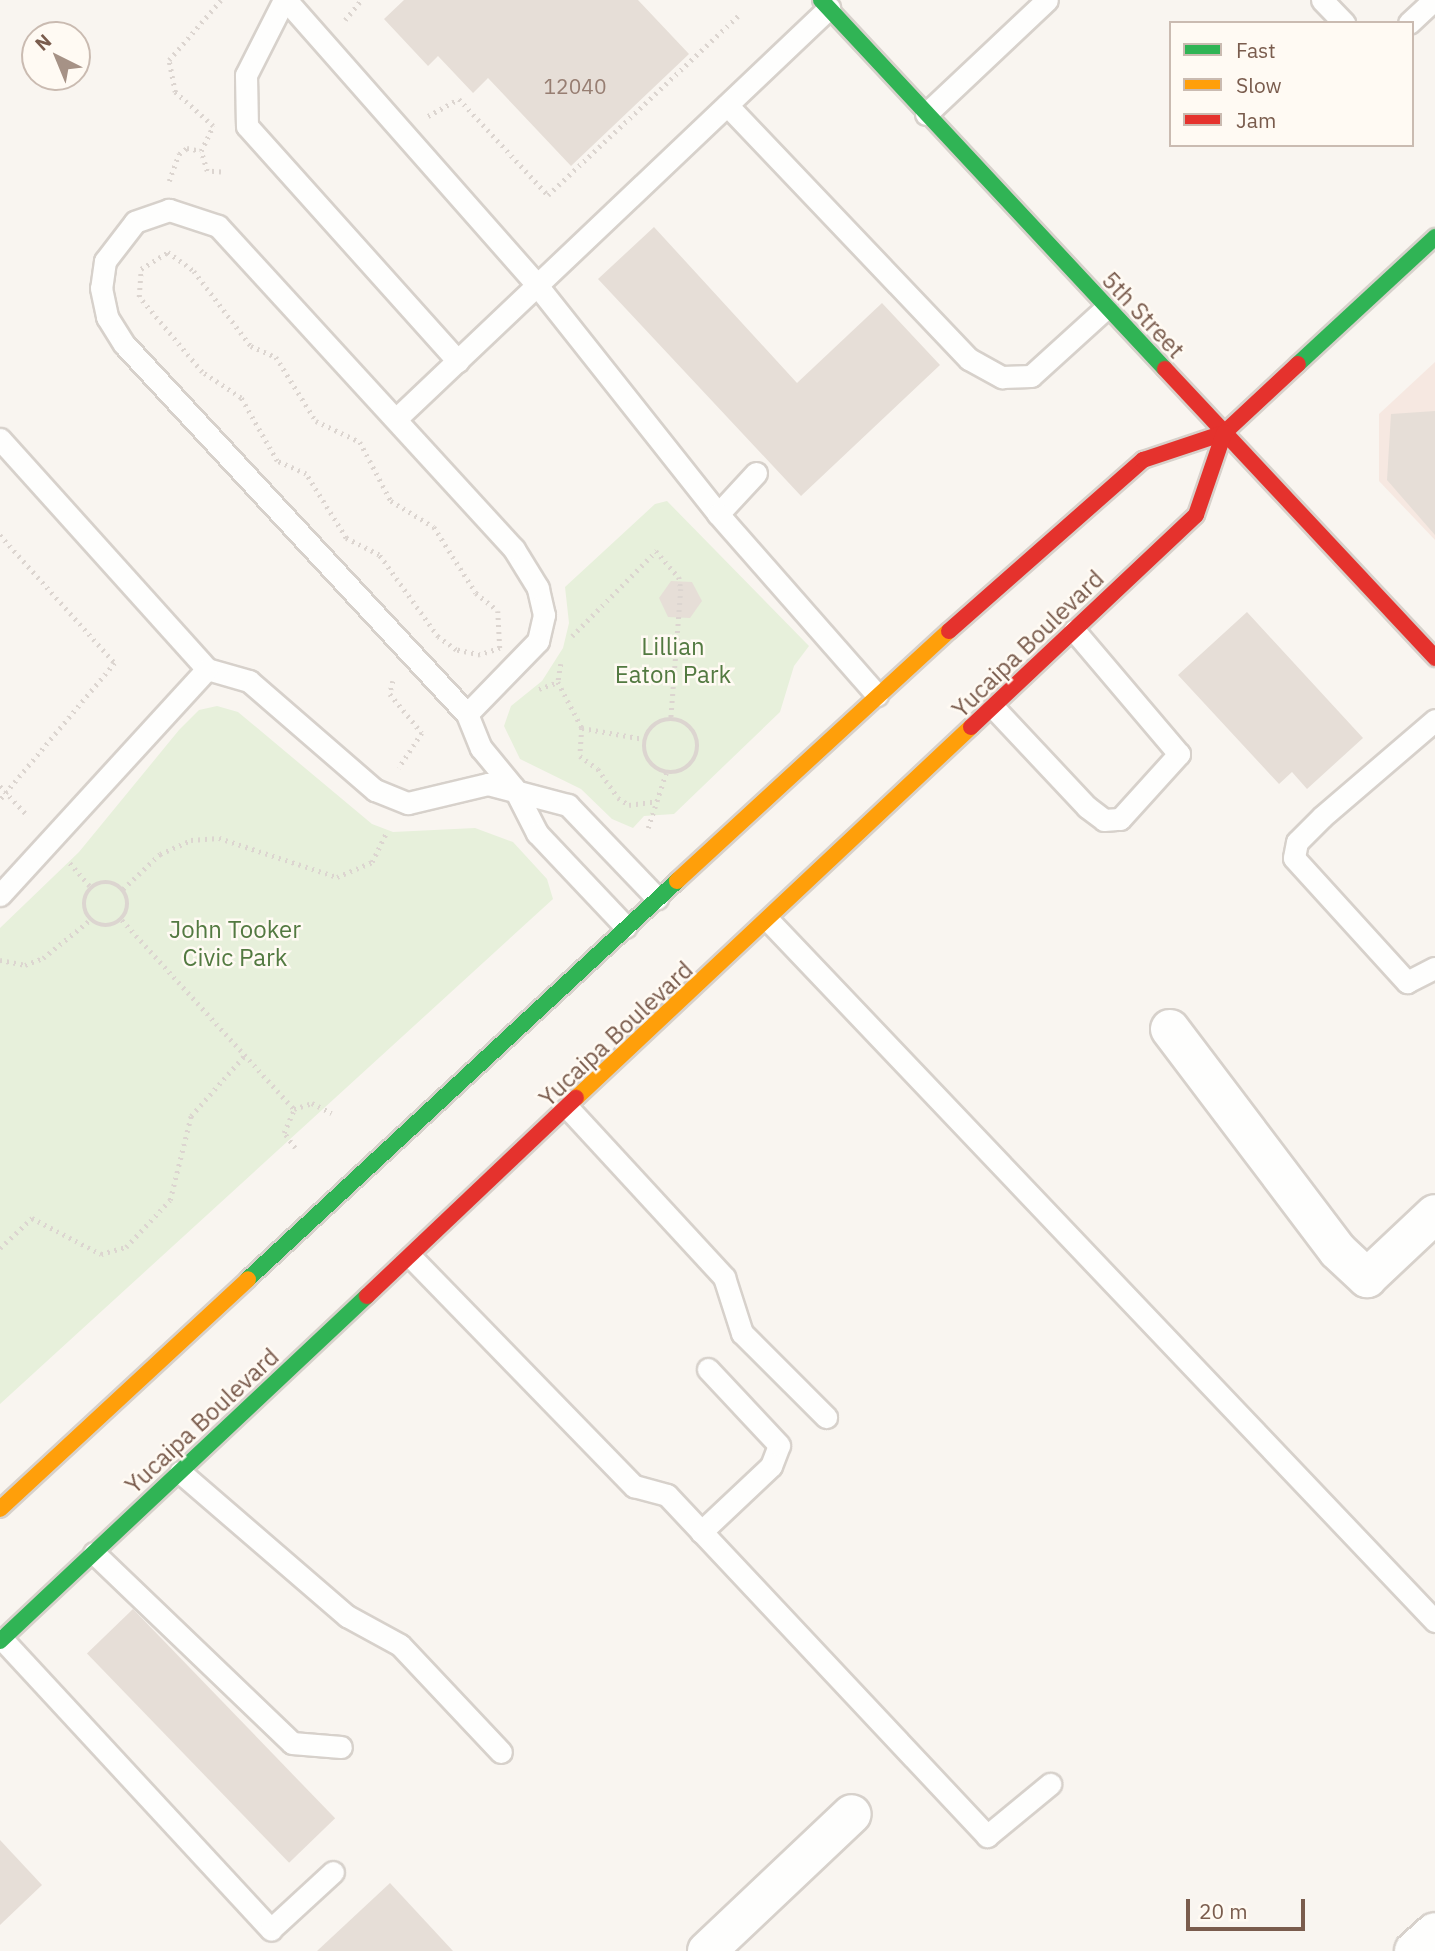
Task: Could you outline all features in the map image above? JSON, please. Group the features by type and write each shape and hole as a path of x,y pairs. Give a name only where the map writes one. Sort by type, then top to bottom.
{"main road":[{"name":"5th Street","path":"825,4 1105,309 1435,658"},
{"name":"Yucaipa Boulevard","path":"0,1509 877,695 1143,460 1224,433 1434,240"},
{"name":"Yucaipa Boulevard","path":"1,1640 770,922 1196,515 1224,433"}],"street":[{"path":"1170,1029 1338,1251 1367,1278 1435,1214"},
{"path":"707,1951 852,1814"},
{"path":"1415,1951 1435,1932"}],"lane":[{"path":"458,361 247,126 246,75 285,0 536,284 718,514 877,695"},
{"path":"926,114 1047,0"},
{"path":"1322,0 1342,21"},
{"path":"1411,21 1434,0"},
{"path":"397,418 727,105 825,4"},
{"path":"727,105 969,359 1002,377 1031,376 1105,309"},
{"path":"467,714 538,641 544,615 538,588 514,549 397,418 218,226 169,210 150,213 121,236 105,261 101,288 107,317 145,373 467,714 481,748 514,788 537,833 626,928"},
{"path":"0,439 207,669 249,681 393,800 422,801 477,785 514,788 568,805 657,898"},
{"path":"718,514 756,473"},
{"path":"994,708 1087,807 1104,820 1120,819 1179,754 1074,631"},
{"path":"0,895 207,669"},
{"path":"1435,720 1322,817 1297,842 1294,858 1407,982 1435,968"},
{"path":"770,922 1435,1621"},
{"path":"569,1109 724,1277 742,1333 826,1417"},
{"path":"411,1257 634,1486 667,1496 986,1836 1050,1784"},
{"path":"701,1532 772,1466 779,1446 708,1369"},
{"path":"180,1472 347,1616 400,1645 501,1752"},
{"path":"94,1553 292,1743 341,1747"},
{"path":"1,1640 271,1929 333,1872"}],"path":[{"path":"221,0 169,60 175,92 212,126 201,151 207,171 221,172"},
{"path":"346,26 344,16 361,0"},
{"path":"419,106 428,116 459,99 548,195 741,13"},
{"path":"169,182 179,154 187,148 201,151"},
{"path":"168,252 181,258 251,346 276,357 316,421 360,442 391,501 434,527 476,593 498,611 500,648 480,655 447,644 379,555 346,538 306,474 277,461 241,398 202,372 139,297 135,283 152,258 168,252"},
{"path":"0,535 114,663 0,800"},
{"path":"566,648 656,551 679,577 681,589 671,718"},
{"path":"564,656 558,682 582,728 580,756 598,769 618,798 629,805 656,801"},
{"path":"393,681 390,694 422,733 397,772"},
{"path":"540,689 558,682"},
{"path":"671,718 688,724 699,749 690,766 666,773 645,757 644,739 653,724 671,718"},
{"path":"582,728 644,739"},
{"path":"648,828 666,773"},
{"path":"0,786 28,816"},
{"path":"123,889 160,854 191,840 219,838 337,877 372,862 386,833"},
{"path":"70,863 92,887"},
{"path":"104,882 123,889 128,908 122,920 109,927 90,920 84,906 92,887 104,882"},
{"path":"0,960 24,965 43,958 90,920"},
{"path":"122,920 294,1109"},
{"path":"0,1248 32,1218 101,1254 126,1247 170,1200 191,1115 245,1055"},
{"path":"295,1148 284,1133 294,1109 312,1103 332,1113"}],"shaded area":[{"path":"1435,362 1435,540 1379,481 1379,414"}],"green space":[{"name":"Lillian Eaton Park","path":"667,501 809,646 794,666 780,712 674,814 644,816 633,828 612,819 581,789 520,759 504,726 511,706 542,681 563,648 569,623 565,587 655,504"},
{"name":"John Tooker Civic Park","path":"217,706 238,712 372,824 393,832 475,828 513,842 547,879 553,899 0,1404 0,928 79,852 179,730 199,710"}],"building":[{"path":"404,0 638,0 689,54 571,166 488,78 473,93 438,56 428,66 384,19"},
{"path":"654,227 797,383 882,303 940,365 801,496 598,279"},
{"path":"1435,411 1435,535 1387,480 1391,414"},
{"path":"671,581 692,582 702,601 690,618 668,617 659,598"},
{"path":"1247,612 1363,738 1307,789 1292,772 1279,784 1178,675"},
{"path":"133,1609 335,1818 289,1863 87,1653"},
{"path":"0,1840 42,1885 0,1925"},
{"path":"390,1883 453,1951 317,1951"}],"traffic: fast":[{"path":"821,0 1165,369"},
{"path":"1298,364 1435,237"},
{"path":"248,1279 677,881"},
{"path":"0,1641 367,1296"}],"traffic: slow":[{"path":"677,881 949,631"},
{"path":"576,1098 971,727"},
{"path":"0,1509 248,1279"}],"traffic: jam":[{"path":"949,631 1143,460 1224,433 1298,364"},
{"path":"1165,369 1435,658"},
{"path":"971,727 1196,515 1224,433"},
{"path":"367,1296 576,1098"}]}
